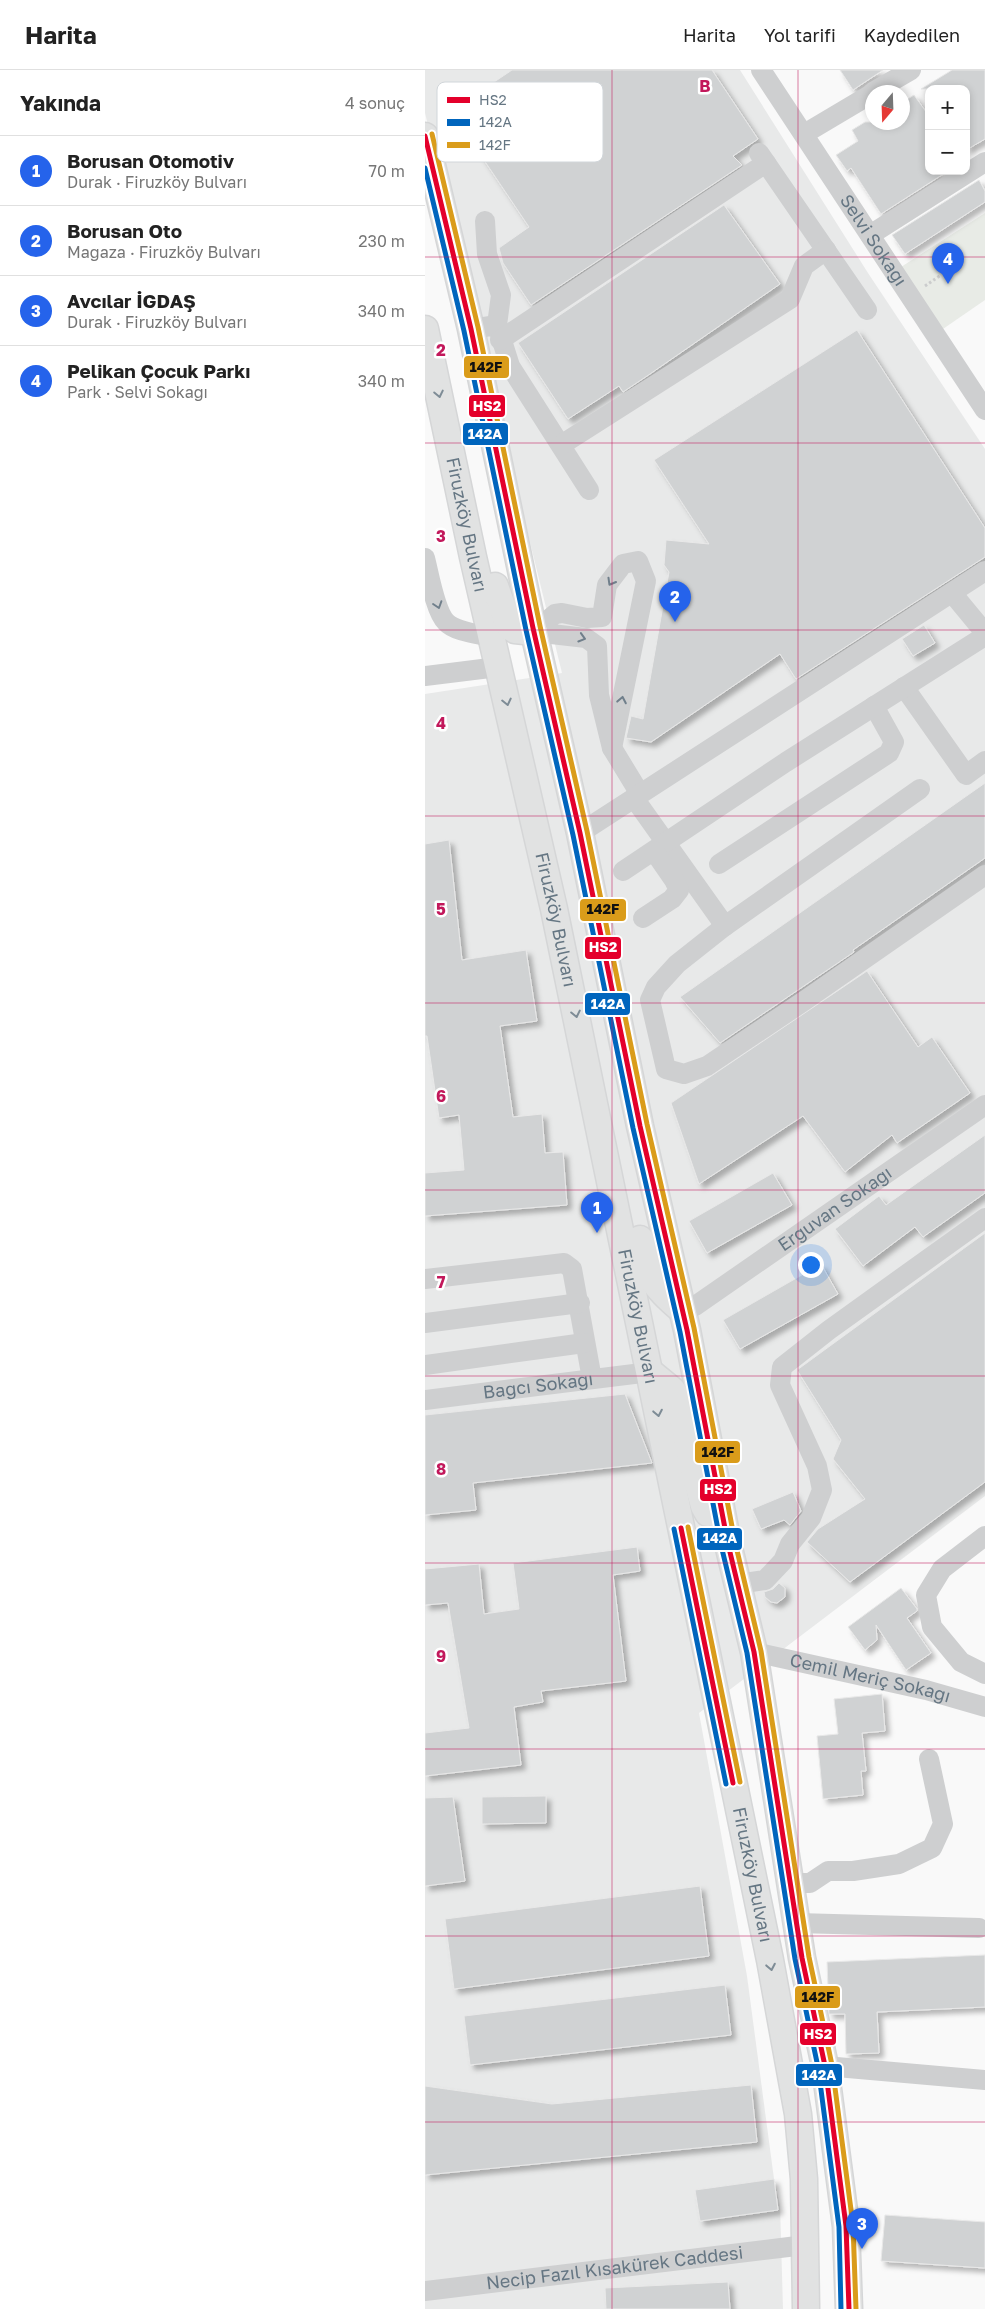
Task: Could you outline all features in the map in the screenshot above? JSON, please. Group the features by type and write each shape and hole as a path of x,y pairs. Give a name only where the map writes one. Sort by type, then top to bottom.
{"main road":[{"name":"Firuzköy Bulvarı","path":"425,136 471,330 534,632 580,833 638,1116 682,1310 728,1544 754,1652 797,1923 825,2066 846,2226 849,2309"},
{"name":"Firuzköy Bulvarı","path":"425,329 491,637 554,910 770,1960 798,2114 804,2179 806,2309"},
{"path":"462,505 483,544 502,612 509,626 515,630 534,632"},
{"path":"599,1127 619,1157 627,1178 643,1261 653,1283 682,1310"},
{"path":"650,1372 673,1390 680,1404 704,1506 728,1544"},
{"path":"805,2252 819,2287 821,2309"}],"street":[{"name":"Selvi Sokağı","path":"761,70 985,410"},
{"path":"886,85 911,70"},
{"path":"804,134 865,98"},
{"path":"471,330 499,333 763,158 867,310"},
{"path":"870,235 985,162"},
{"path":"485,221 487,254 501,295 499,333 510,366 589,490"},
{"path":"561,445 790,299 804,266 826,250"},
{"path":"425,558 439,609 446,623 459,629 491,637"},
{"path":"534,632 555,614 562,612 587,618 602,617 607,585 623,564 638,561 646,581 612,748"},
{"path":"580,833 985,571"},
{"path":"623,871 786,762 985,634 952,594"},
{"path":"534,632 586,638 597,646 599,695 612,748 637,796 679,890 672,899 643,918"},
{"path":"425,676 498,667"},
{"path":"904,687 965,775 985,761"},
{"path":"719,864 889,753 894,742 874,706"},
{"path":"920,789 725,926 677,964 656,987 651,1000 666,1069 685,1074 707,1066 985,875"},
{"path":"660,847 725,926"},
{"name":"Erguvan Sokağı","path":"682,1310 695,1306 985,1105"},
{"path":"737,1584 765,1580 783,1561 790,1544 811,1518 822,1490 817,1466 780,1385 782,1366 985,1218"},
{"path":"425,1279 564,1263 572,1269 580,1303 584,1343 591,1367 592,1379"},
{"path":"425,1323 580,1303"},
{"path":"425,1365 584,1343"},
{"name":"Bağcı Sokağı","path":"425,1400 650,1372"},
{"path":"985,1536 942,1569 926,1595 932,1627 961,1662 985,1674"},
{"name":"Cemil Meriç Sokağı","path":"754,1652 926,1690 985,1707"},
{"path":"791,1883 810,1883 828,1871 853,1871 899,1864 932,1848 943,1824 929,1759"},
{"path":"797,1923 979,1928"},
{"path":"825,2066 985,2080"},
{"name":"Necip Fazıl Kısakürek Caddesi","path":"425,2291 805,2252"}],"shaded area":[{"path":"425,70 740,70 868,273 985,449 985,1496 699,1713 747,1976 774,2179 780,2205 783,2309 425,2309 425,694 562,673 425,113"},
{"path":"985,213 985,300 940,331 901,267"}],"building":[{"path":"512,70 712,70 758,139 733,156 742,165 531,305 503,263 499,248 529,227 485,162 603,162 603,82 494,82"},
{"path":"840,70 883,70 853,90"},
{"path":"952,70 985,70 985,139 970,148 970,85 928,85"},
{"path":"914,95 925,110 925,175 942,175 881,214 851,168 847,171 836,155 858,141 852,130 865,122 865,130 910,130 910,98"},
{"path":"979,180 985,191 985,202 905,254 892,235"},
{"path":"724,205 780,284 623,392 619,386 568,419 518,343"},
{"path":"857,330 985,528 985,557 796,679 780,654 651,742 626,738 631,716 643,719 669,572 664,565 666,540 709,544 654,460"},
{"path":"924,625 935,643 913,656 902,639"},
{"path":"985,783 985,858 853,950 854,952 720,1043 680,997"},
{"path":"449,840 462,960 526,950 537,1021 500,1026 513,1117 542,1114 545,1153 563,1152 567,1205 425,1216 425,1173 464,1170 459,1115 439,1118 427,1036 425,1036 425,844"},
{"path":"867,971 918,1047 932,1037 970,1093 897,1143 892,1135 845,1172 803,1116 699,1184 671,1103"},
{"path":"985,1135 985,1193 923,1237 915,1227 863,1266 835,1229 879,1196 886,1205"},
{"path":"773,1173 792,1205 707,1253 689,1221"},
{"path":"985,1233 985,1482 850,1582 807,1542 818,1529 865,1499 833,1459 841,1440 797,1370"},
{"path":"821,1264 838,1294 740,1349 723,1320"},
{"path":"625,1394 652,1463 473,1483 476,1510 425,1515 425,1415"},
{"path":"793,1492 801,1511 790,1525 784,1520 761,1529 752,1509"},
{"path":"637,1547 640,1571 613,1575 626,1681 541,1691 543,1702 514,1707 521,1765 425,1776 425,1733 469,1728 448,1603 425,1605 425,1569 479,1564 484,1614 519,1609 513,1563"},
{"path":"779,1583 785,1588 785,1597 777,1603 771,1602 765,1597 764,1592 773,1589"},
{"path":"901,1588 917,1609 907,1618 931,1653 906,1670 876,1625 877,1640 865,1650 848,1627"},
{"path":"882,1694 885,1731 862,1733 866,1771 861,1771 863,1795 823,1799 817,1736 838,1734 834,1699"},
{"path":"546,1796 546,1823 482,1824 482,1797"},
{"path":"453,1797 465,1881 425,1886 425,1798"},
{"path":"700,1886 709,1956 454,1989 445,1919"},
{"path":"985,1955 985,2007 877,2012 879,2053 846,2054 845,2014 829,2014 827,1962"},
{"path":"725,1985 731,2035 470,2065 464,2016"},
{"path":"751,2085 757,2142 425,2175 425,2086 552,2104"},
{"path":"774,2179 778,2210 700,2221 695,2190"},
{"path":"885,2215 985,2222 985,2268 881,2261"},
{"path":"728,2282 730,2309 606,2309 605,2288"}],"transit line":[{"name":"142F","path":"432,134 437,155"},
{"name":"HS2","path":"425,136 471,329 533,628 580,833 640,1126 687,1330 728,1544 754,1652 802,1958 825,2066 846,2226 849,2309"},
{"name":"142F","path":"439,162 478,327 540,626 587,831 647,1124 694,1328 735,1542 761,1651 809,1957 832,2065 853,2225 856,2309"},
{"name":"142A","path":"425,168 464,331 526,630 573,835 633,1128 680,1332 721,1545 747,1653 795,1959 818,2067 839,2227 841,2309"},
{"name":"142F","path":"688,1527 740,1782"},
{"name":"HS2","path":"681,1528 733,1783"},
{"name":"142A","path":"674,1529 726,1784"}],"place":[{"name":"Pelikan Çocuk Parkı","path":"948,284"},
{"name":"Borusan Oto","path":"675,622"},
{"name":"Borusan Otomotiv","path":"597,1233"},
{"name":"Avcılar İGDAŞ","path":"862,2249"}]}
